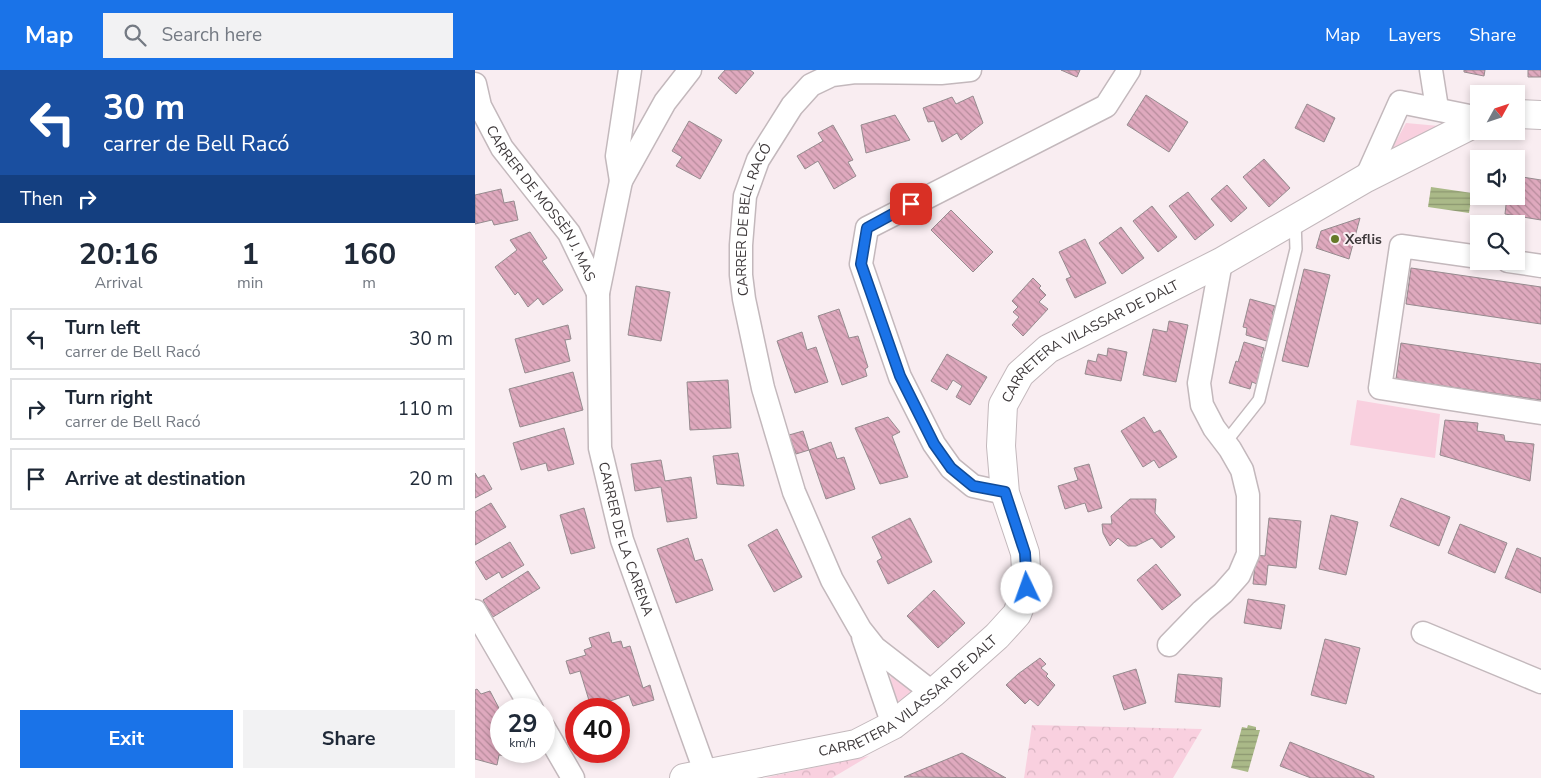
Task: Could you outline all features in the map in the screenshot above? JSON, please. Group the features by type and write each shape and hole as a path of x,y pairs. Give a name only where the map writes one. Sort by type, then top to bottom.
{"street":[{"path":"621,181 617,156 630,70"},
{"path":"597,293 621,181 665,102 690,70"},
{"name":"CARRER DE BELL RACÓ","path":"933,693 875,648 860,629 832,580 794,492 763,388 744,299 741,275 741,245 745,196 758,160 792,106 811,85 832,75 855,72 941,74 970,70"},
{"path":"1005,492 973,486 951,468 934,444 900,376 861,264 867,228 1106,106 1129,70"},
{"path":"1431,70 1437,108"},
{"name":"CARRER DE MOSSÈN J. MAS","path":"475,84 480,106 502,148 569,233 597,293"},
{"path":"1366,178 1401,102 1437,108 1470,117"},
{"path":"1525,114 1541,115"},
{"name":"CARRETERA VILASSAR DE DALT","path":"708,774 857,744 893,725 933,693 997,636 1017,614 1027,588 1025,553 1005,492 1001,446 1003,405 1020,374 1048,348 1221,262 1366,178 1470,124"},
{"path":"1470,256 1401,246 1380,388 1541,413"},
{"path":"1169,644 1223,593 1239,575 1248,554 1248,495 1242,470 1202,406 1199,383 1221,262"},
{"path":"1525,264 1541,266"},
{"name":"CARRER DE LA CARENA","path":"597,293 600,448 622,540 708,774"},
{"path":"475,611 526,698"},
{"name":"CARRER DE BELL RACÓ","path":"860,629 893,725"},
{"path":"1423,633 1541,682"},
{"path":"555,747 573,778"}],"lane":[{"path":"1225,443 1259,400 1296,249 1295,219"}],"green space":[{"path":"1406,123 1439,126 1389,154"},
{"path":"1357,400 1440,414 1435,458 1350,445"},
{"path":"890,675 912,692 896,704"},
{"path":"1032,725 1202,729 1173,778 1024,778"},
{"path":"869,756 832,778 765,778 773,776"}],"shaded area":[{"path":"1431,187 1470,193 1469,213 1428,207"},
{"path":"1248,725 1256,727 1256,730 1260,730 1248,772 1231,768 1242,727 1247,728"}],"building":[{"path":"725,70 750,70 754,73 736,94 718,78"},
{"path":"1061,70 1080,70 1077,77"},
{"path":"1464,70 1485,70 1484,76 1464,72"},
{"path":"1528,70 1541,70 1541,77 1528,77"},
{"path":"1146,95 1188,122 1169,152 1127,125"},
{"path":"973,96 983,123 961,140 957,133 942,142 934,121 928,122 923,108 952,97 956,104"},
{"path":"1307,104 1335,118 1324,142 1295,128"},
{"path":"895,115 910,140 866,153 861,125"},
{"path":"689,121 722,140 700,179 676,166 682,157 672,151"},
{"path":"833,125 853,160 848,162 856,176 834,189 818,161 805,169 797,156 823,141 818,133"},
{"path":"1264,159 1290,188 1269,207 1243,177"},
{"path":"1525,177 1541,180 1541,220 1525,217 1525,215 1505,214 1506,205 1525,205"},
{"path":"1227,185 1247,208 1231,222 1211,199"},
{"path":"501,189 504,203 514,201 518,220 494,225 492,220 475,224 475,195"},
{"path":"1188,192 1214,225 1195,240 1169,206"},
{"path":"1152,206 1177,237 1158,252 1133,221"},
{"path":"951,210 993,252 973,272 931,230"},
{"path":"1360,218 1349,259 1316,248 1321,231"},
{"path":"1121,227 1144,258 1122,274 1099,243"},
{"path":"530,232 547,258 542,261 563,290 543,305 538,298 528,307 518,292 515,295 495,267 517,250 510,240"},
{"path":"1085,239 1106,283 1075,298 1066,279 1071,277 1059,252"},
{"path":"1411,268 1541,287 1541,324 1406,304"},
{"path":"1304,269 1330,275 1308,367 1282,361"},
{"path":"1033,278 1046,295 1039,302 1048,309 1023,336 1012,325 1019,317 1013,312 1018,307 1012,301"},
{"path":"636,286 670,292 661,341 628,335"},
{"path":"1250,299 1275,306 1272,314 1277,316 1270,342 1246,335 1247,328 1243,327"},
{"path":"839,309 849,338 858,336 868,367 865,369 867,376 842,385 818,316"},
{"path":"1169,321 1188,325 1176,382 1143,375 1153,329 1167,332"},
{"path":"568,325 571,339 565,340 570,361 525,373 515,339"},
{"path":"802,332 807,350 816,347 828,382 795,393 777,341"},
{"path":"1244,342 1264,348 1261,357 1265,358 1257,384 1252,382 1250,389 1229,383"},
{"path":"1401,343 1541,364 1541,400 1396,379"},
{"path":"1108,348 1127,352 1121,381 1085,374 1088,360 1096,362 1098,354 1107,356"},
{"path":"947,354 987,377 970,405 956,397 962,386 953,380 947,390 931,381"},
{"path":"573,372 583,410 520,427 509,389"},
{"path":"728,380 731,428 690,430 687,382"},
{"path":"888,417 900,432 892,436 908,477 880,484 855,428"},
{"path":"1144,417 1154,433 1160,430 1177,457 1159,468 1154,460 1143,467 1121,431"},
{"path":"1445,420 1478,423 1477,431 1504,435 1505,441 1534,444 1530,481 1440,455"},
{"path":"564,428 574,464 548,471 546,463 521,470 513,443"},
{"path":"803,431 809,450 796,454 789,435"},
{"path":"831,442 837,459 844,457 855,489 826,499 809,450"},
{"path":"738,453 744,486 717,484 713,456"},
{"path":"661,460 665,481 691,477 697,518 667,522 661,487 635,491 631,464"},
{"path":"1089,464 1102,508 1088,512 1085,503 1065,509 1058,486 1078,480 1074,468"},
{"path":"475,473 478,478 484,475 492,489 475,498"},
{"path":"1401,498 1450,517 1439,546 1390,526"},
{"path":"1130,499 1156,499 1155,513 1175,537 1161,548 1152,538 1136,546 1128,546 1118,538 1110,546 1103,533 1102,524 1112,524 1111,516"},
{"path":"491,503 506,527 475,545 475,512"},
{"path":"584,508 595,548 571,554 560,515"},
{"path":"1331,515 1358,522 1346,575 1319,569"},
{"path":"910,518 932,562 888,584 877,561 882,558 872,537"},
{"path":"1269,518 1301,521 1296,568 1268,565 1266,585 1253,584 1256,555 1265,556"},
{"path":"1460,524 1507,543 1495,573 1448,553"},
{"path":"777,529 802,577 774,592 748,545"},
{"path":"688,538 695,561 702,559 713,590 676,603 657,549"},
{"path":"510,542 524,565 502,578 499,572 486,580 475,562"},
{"path":"1517,548 1541,558 1541,593 1505,578"},
{"path":"1156,564 1181,595 1162,610 1137,580"},
{"path":"528,571 540,588 493,617 483,600"},
{"path":"934,590 965,623 938,648 907,616"},
{"path":"1248,599 1285,605 1281,629 1244,623"},
{"path":"609,632 612,643 621,641 623,648 630,646 643,688 650,685 654,700 633,706 629,695 620,698 588,698 580,671 570,674 566,661 586,655 584,650 592,647 589,638"},
{"path":"1325,639 1360,648 1346,704 1311,695"},
{"path":"1040,658 1046,664 1041,668 1048,674 1046,676 1055,685 1038,706 1030,699 1025,704 1006,685"},
{"path":"1136,669 1146,703 1124,710 1113,676"},
{"path":"1178,674 1222,678 1220,707 1175,702"},
{"path":"477,689 481,694 490,691 494,698 490,698 490,763 497,763 497,765 475,759 475,690"},
{"path":"1290,742 1374,776 1374,778 1311,778 1280,766"},
{"path":"962,753 1006,778 904,777"}],"place":[{"name":"Xeflis","path":"1335,239"}],"route":[{"path":"911,204 867,228 861,264 900,376 934,444 951,468 973,486 1005,492 1025,553 1027,588"}]}
